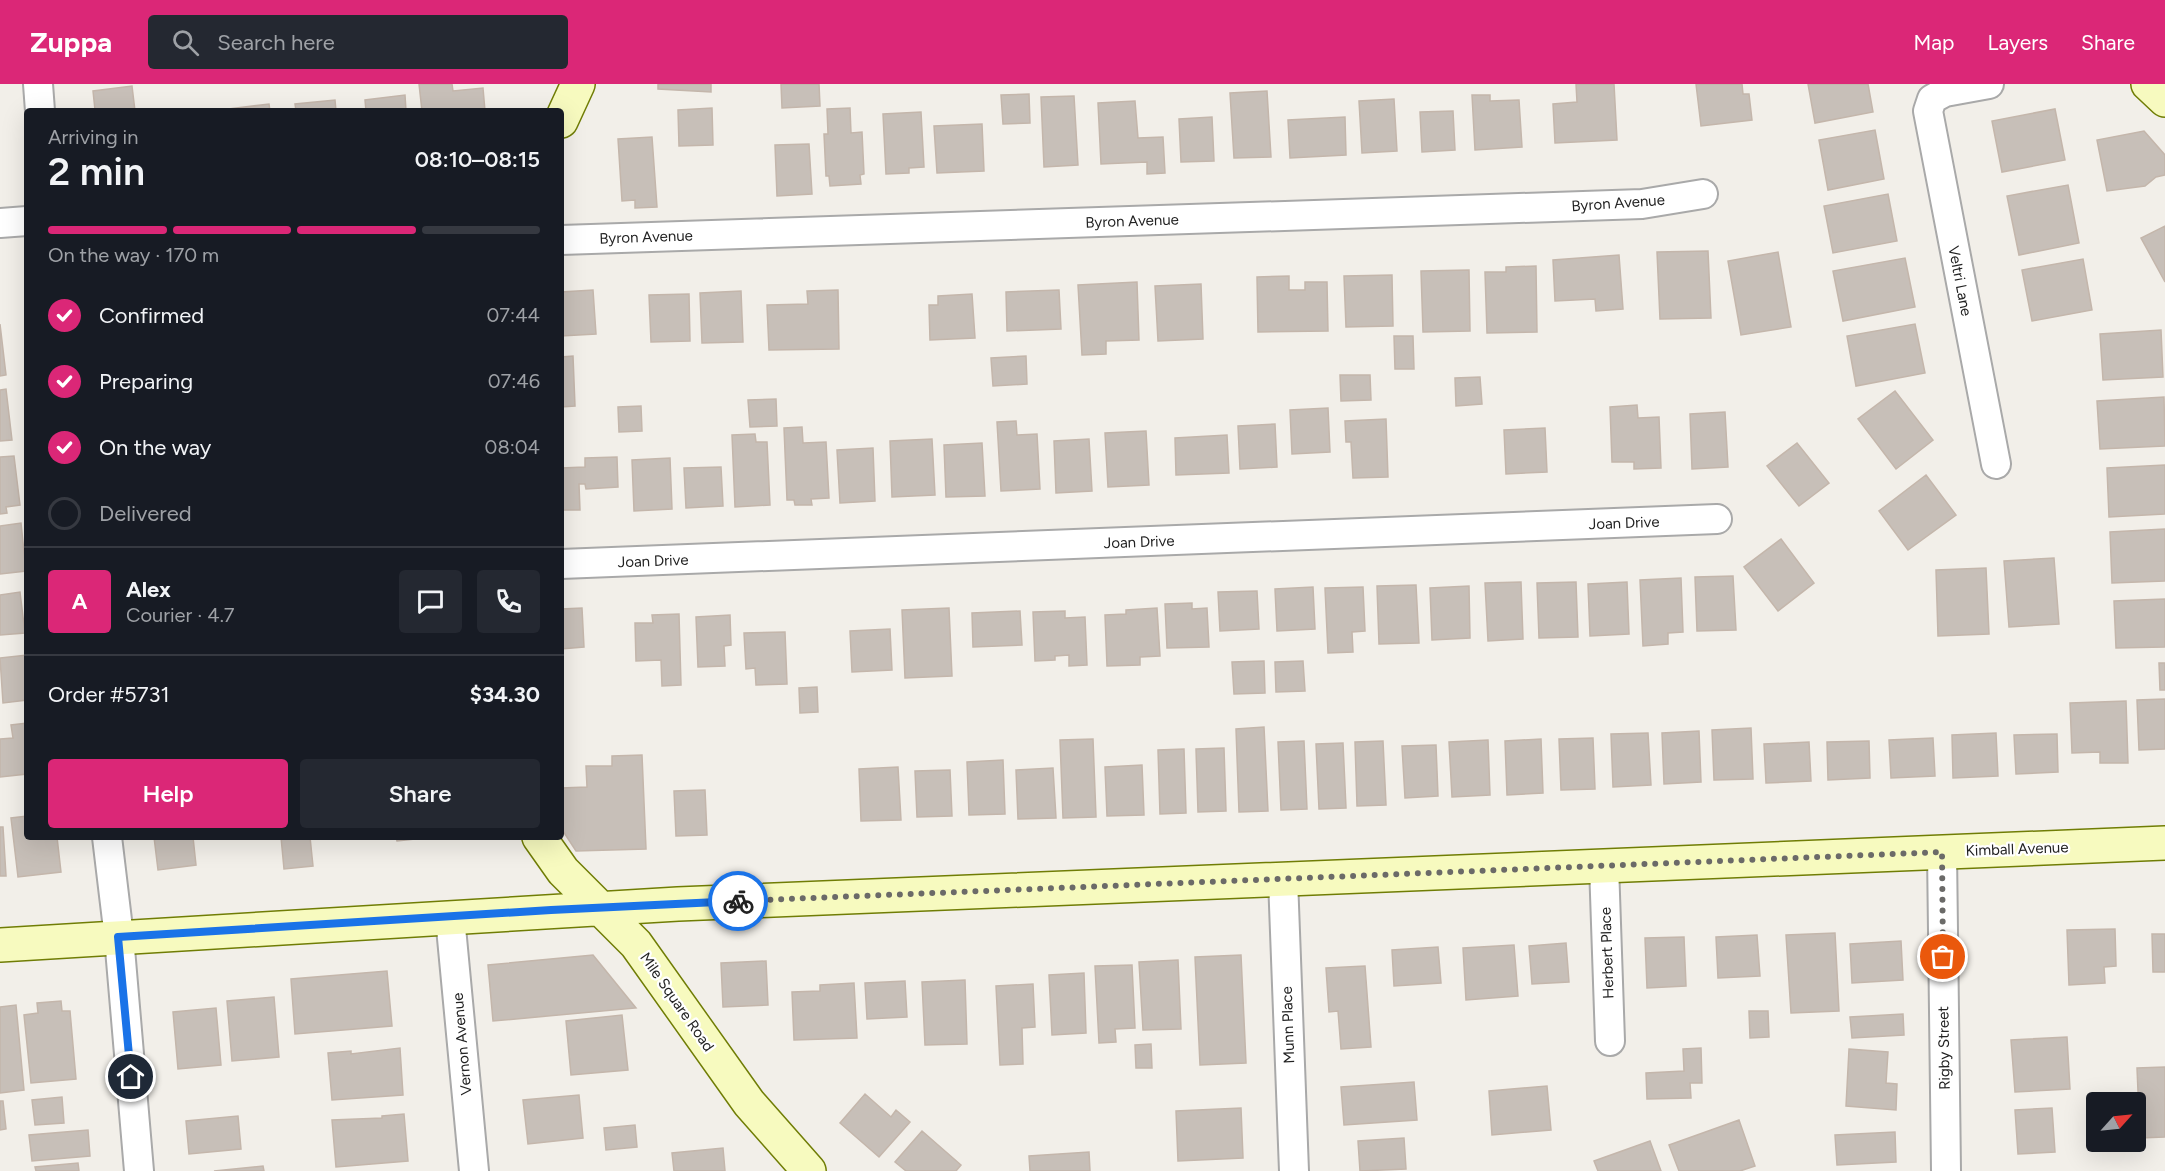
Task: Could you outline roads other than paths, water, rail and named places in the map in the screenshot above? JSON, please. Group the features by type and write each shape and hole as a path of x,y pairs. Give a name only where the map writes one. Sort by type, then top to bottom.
{"street":[{"path":"38,84 40,108"},
{"path":"564,114 578,84"},
{"name":"Veltri Lane","path":"1989,84 1945,92 1932,99 1928,111 1995,464"},
{"path":"2148,84 2165,100"},
{"name":"Byron Avenue","path":"564,240 1642,204 1702,194"},
{"path":"0,223 24,221"},
{"name":"Joan Drive","path":"564,564 1717,519"},
{"path":"107,840 139,1171"},
{"name":"Mile Square Road","path":"541,840 563,872 636,944 749,1103 809,1171"},
{"name":"Kimball Avenue","path":"0,945 599,908 2165,843"},
{"name":"Rigby Street","path":"1942,852 1946,1171"},
{"name":"Herbert Place","path":"1605,865 1610,1041"},
{"name":"Munn Place","path":"1283,879 1294,1171"},
{"name":"Vernon Avenue","path":"450,917 474,1171"}]}
